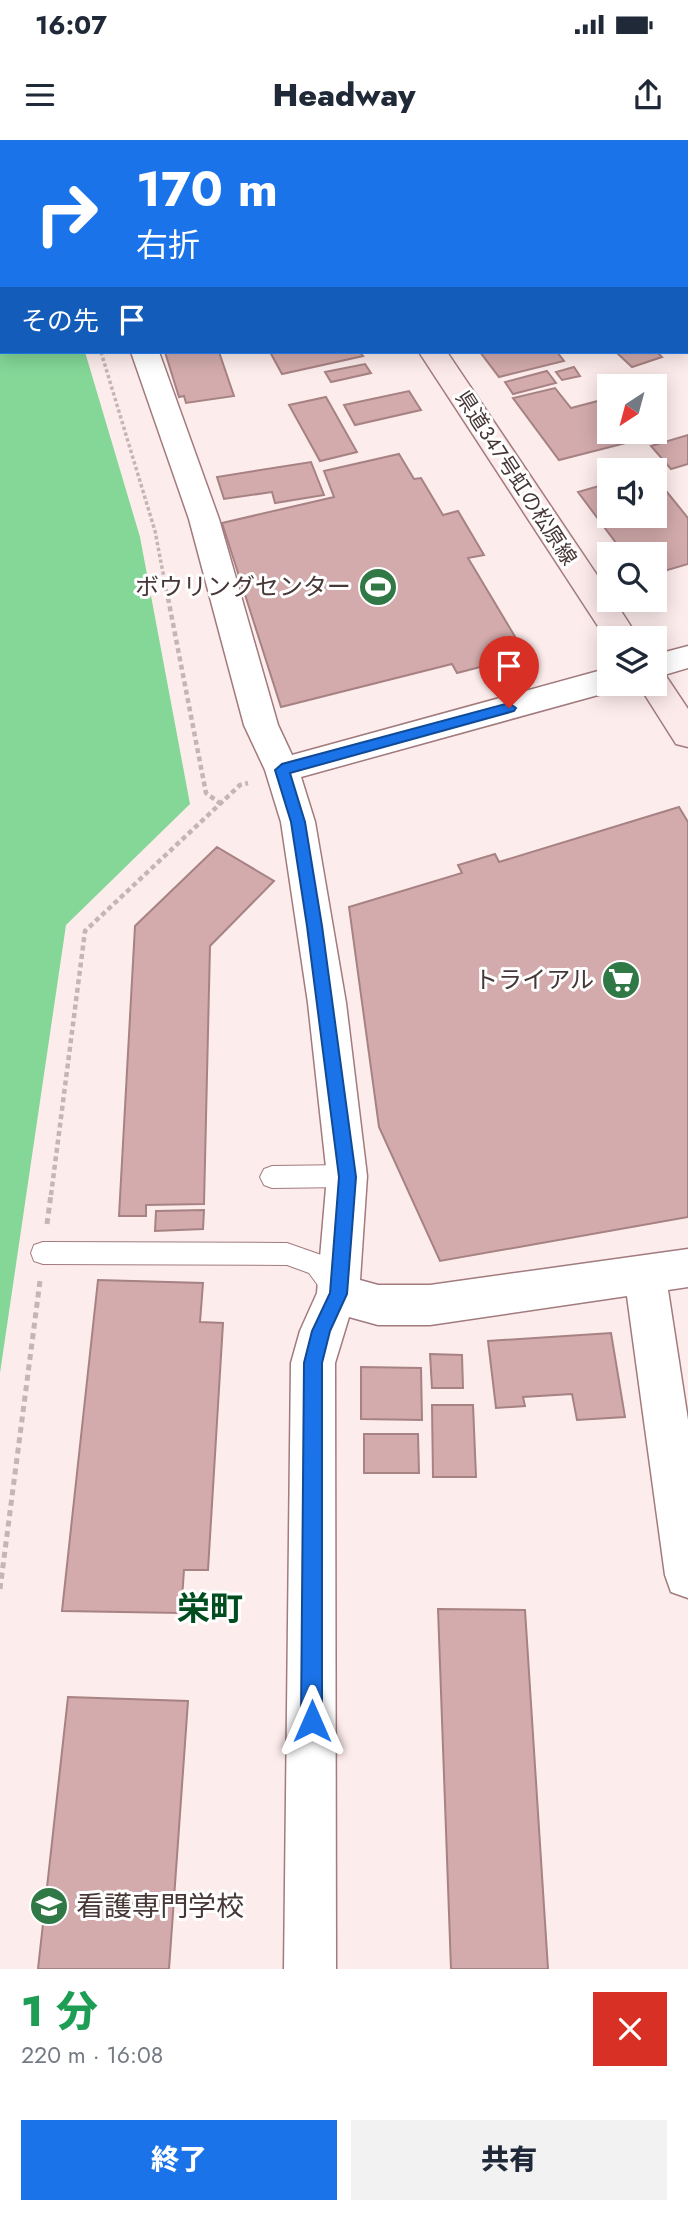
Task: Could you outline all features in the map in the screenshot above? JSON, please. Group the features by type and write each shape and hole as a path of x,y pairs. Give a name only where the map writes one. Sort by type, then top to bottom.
{"main road":[{"name":"県道347号虹の松原線","path":"434,354 614,626"},
{"path":"662,696 688,735"}],"street":[{"path":"146,354 204,519 261,725 282,770 298,822 317,939 347,1177 338,1294 321,1331 313,1363 310,1969"},
{"path":"667,663 688,657"},
{"path":"282,770 597,683"},
{"path":"338,1294 378,1305 430,1305 688,1268"},
{"path":"645,1274 673,1376 688,1576"}],"lane":[{"path":"272,1177 347,1177"},
{"path":"43,1253 288,1254 318,1265 338,1294"}],"path":[{"path":"102,354 155,531 206,793 220,804"},
{"path":"0,1589 85,931 240,785 282,770"}],"shaded area":[{"path":"0,354 86,354 140,537 190,804 66,925 0,1373"}],"building":[{"path":"166,354 220,354 234,396 186,403 184,396 179,397"},
{"path":"271,354 363,356 282,374"},
{"path":"482,354 559,354 564,361 499,377"},
{"path":"618,354 659,354 662,357 632,367"},
{"path":"365,364 371,373 331,382 325,372"},
{"path":"574,367 580,376 562,380 556,372"},
{"path":"547,371 556,383 513,394 505,382"},
{"path":"555,388 571,408 597,401 597,444 622,444 559,460 513,398"},
{"path":"409,391 421,410 355,425 344,405"},
{"path":"326,397 357,452 320,461 289,405"},
{"path":"688,435 688,464 671,469 667,464 667,458 661,458 651,446 667,444 667,441"},
{"path":"399,454 414,479 421,478 443,515 458,511 484,555 468,558 526,655 457,673 452,664 281,707 222,523 334,497 324,471"},
{"path":"311,462 324,495 275,503 272,492 224,499 217,477"},
{"path":"597,486 597,517 578,492"},
{"path":"667,492 688,518 688,564 667,570 667,542 615,542 605,528 667,528"},
{"path":"679,807 688,822 688,1217 440,1261 379,1127 349,907 462,873 458,865 495,854 499,862"},
{"path":"217,847 274,881 210,946 204,1204 146,1205 146,1216 119,1216 135,926"},
{"path":"204,1210 203,1229 155,1231 156,1211"},
{"path":"98,1280 203,1283 200,1322 223,1323 208,1570 184,1570 181,1613 62,1611"},
{"path":"611,1333 625,1417 577,1420 572,1394 523,1397 525,1406 496,1408 488,1341"},
{"path":"430,1354 462,1355 463,1388 432,1388"},
{"path":"361,1367 421,1368 422,1420 361,1419"},
{"path":"432,1405 473,1405 476,1477 433,1477"},
{"path":"364,1434 418,1434 419,1473 364,1473"},
{"path":"438,1609 525,1610 548,1969 451,1969"},
{"path":"68,1697 188,1701 169,1969 38,1969"}],"place":[{"name":"ボウリングセンター","path":"378,587"},
{"name":"トライアル","path":"621,980"},
{"name":"看護専門学校","path":"49,1906"}],"district":[{"name":"栄町","path":"210,1608"}],"route":[{"path":"312,1721 313,1363 321,1331 338,1294 347,1177 327,1003 315,926 298,822 282,770 509,708"}]}
